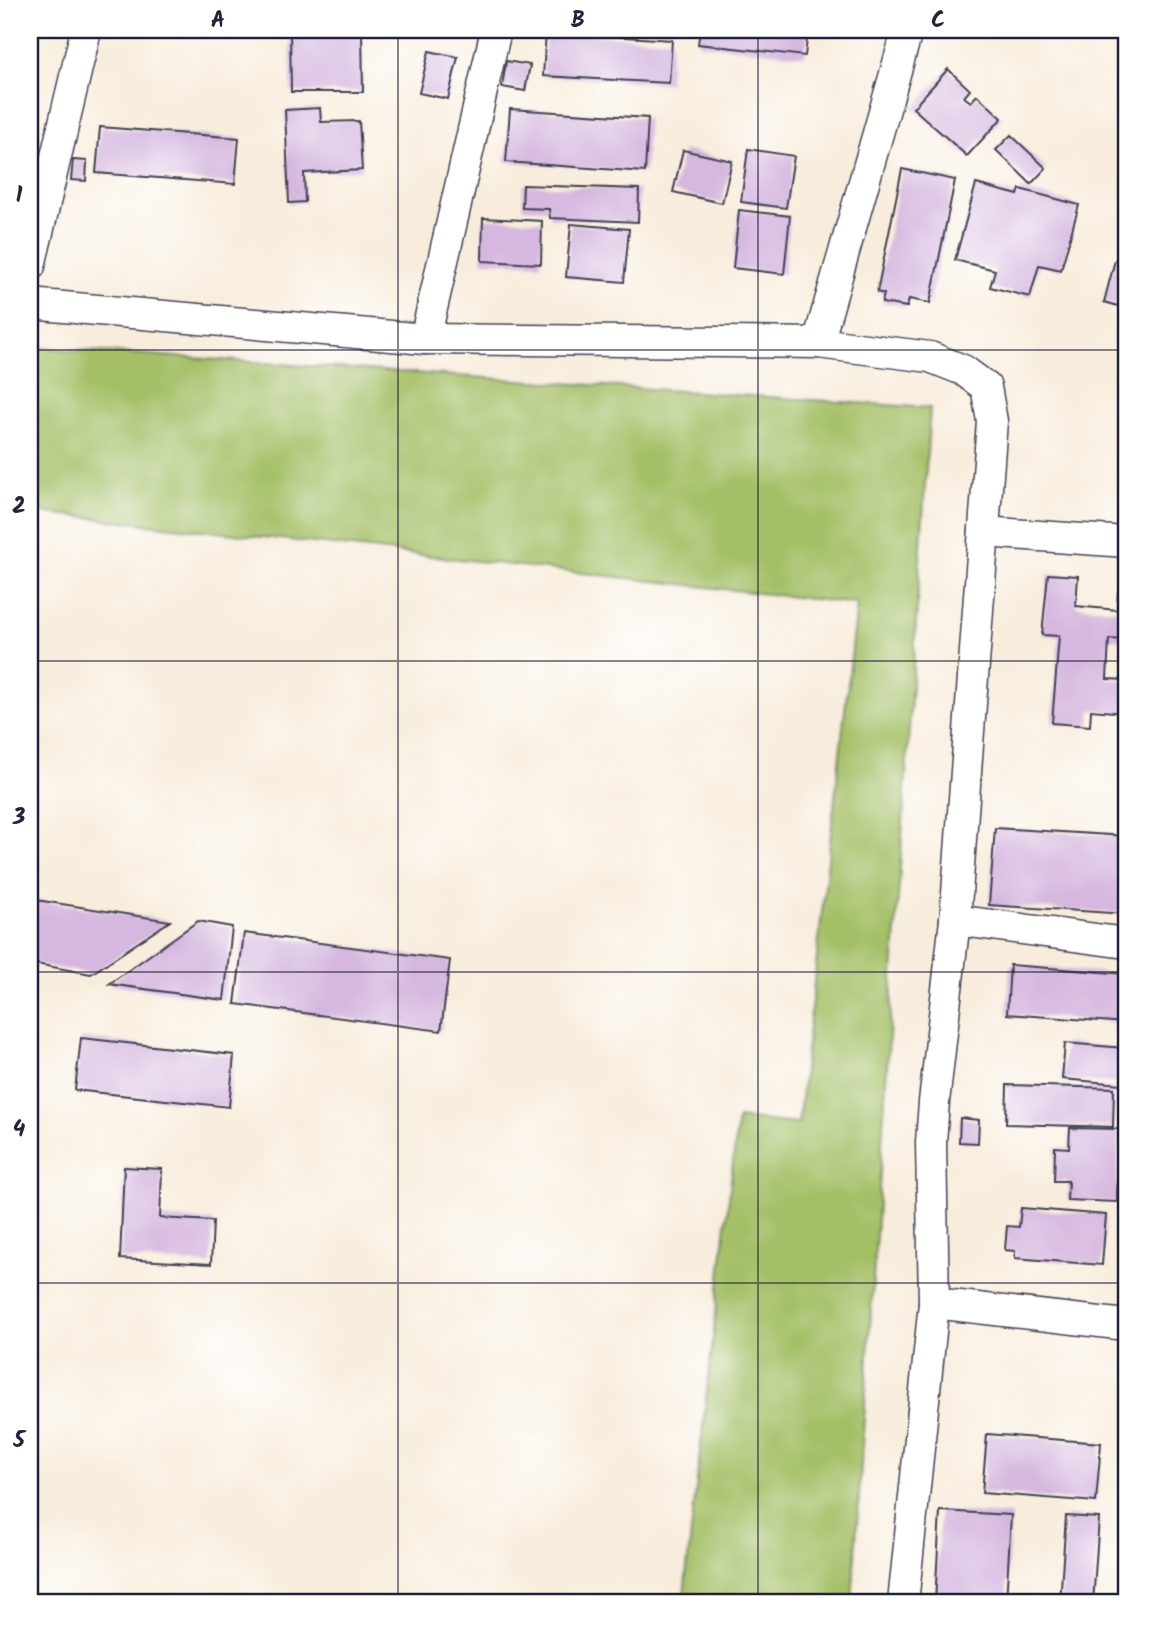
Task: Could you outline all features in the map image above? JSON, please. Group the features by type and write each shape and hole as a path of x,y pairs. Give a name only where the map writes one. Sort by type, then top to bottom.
{"street":[{"path":"30,266 86,30"},
{"path":"425,339 496,30"},
{"path":"818,343 905,39"},
{"path":"30,304 425,339 818,343 930,357 963,370 986,387 992,421 984,532 955,920 931,1142 934,1303 902,1603"},
{"path":"984,532 1126,542"},
{"path":"955,920 1126,943"},
{"path":"934,1303 1126,1325"}],"green space":[{"path":"30,347 930,408 852,1603 683,1603 738,1118 798,1124 857,604 30,511"}],"building":[{"path":"290,30 362,30 363,92 291,92"},
{"path":"700,30 808,30 805,56 698,44"},
{"path":"546,32 672,40 669,83 543,76"},
{"path":"429,51 458,57 448,99 419,93"},
{"path":"506,61 530,65 525,91 502,87"},
{"path":"948,69 970,90 964,97 971,102 977,95 1002,118 967,156 913,108"},
{"path":"320,108 321,122 359,121 362,170 304,173 305,202 289,203 285,110"},
{"path":"510,109 648,118 645,172 506,162"},
{"path":"100,127 239,138 235,184 96,173"},
{"path":"1011,135 1046,168 1031,184 996,150"},
{"path":"748,149 794,156 786,208 741,202"},
{"path":"683,150 732,161 722,203 673,192"},
{"path":"73,160 87,161 86,181 71,180"},
{"path":"902,169 955,180 930,303 909,299 907,307 882,303 884,294 877,292"},
{"path":"976,184 1018,195 1020,189 1079,205 1061,270 1039,265 1030,297 990,287 995,270 955,260"},
{"path":"523,185 639,189 638,222 550,218 549,209 522,208"},
{"path":"739,210 790,216 784,274 733,268"},
{"path":"483,218 542,221 541,264 482,261"},
{"path":"571,224 629,229 624,282 566,277"},
{"path":"1115,260 1126,263 1125,308 1104,302"},
{"path":"1048,574 1078,576 1076,606 1117,610 1118,591 1126,591 1126,640 1109,639 1107,679 1126,680 1126,713 1091,710 1090,726 1052,723 1059,636 1042,635"},
{"path":"995,828 1126,836 1126,914 989,905"},
{"path":"30,899 170,921 91,974 30,963"},
{"path":"198,921 232,927 224,1000 109,984"},
{"path":"244,933 450,960 441,1031 235,1004"},
{"path":"1010,965 1126,974 1126,1023 1007,1014"},
{"path":"81,1038 234,1055 229,1107 75,1090"},
{"path":"1065,1043 1124,1048 1121,1084 1062,1079"},
{"path":"1007,1085 1114,1088 1113,1127 1006,1124"},
{"path":"960,1118 979,1120 978,1143 959,1142"},
{"path":"1070,1128 1119,1129 1117,1202 1067,1200 1068,1181 1054,1181 1055,1147 1069,1148"},
{"path":"124,1167 162,1169 160,1218 213,1221 211,1264 120,1259"},
{"path":"1021,1208 1106,1215 1102,1265 1015,1258 1015,1251 1005,1250 1007,1226 1019,1227"},
{"path":"987,1434 1101,1443 1096,1502 982,1493"},
{"path":"940,1511 1011,1515 1006,1603 935,1603"},
{"path":"1066,1516 1099,1518 1093,1603 1060,1603"}]}
